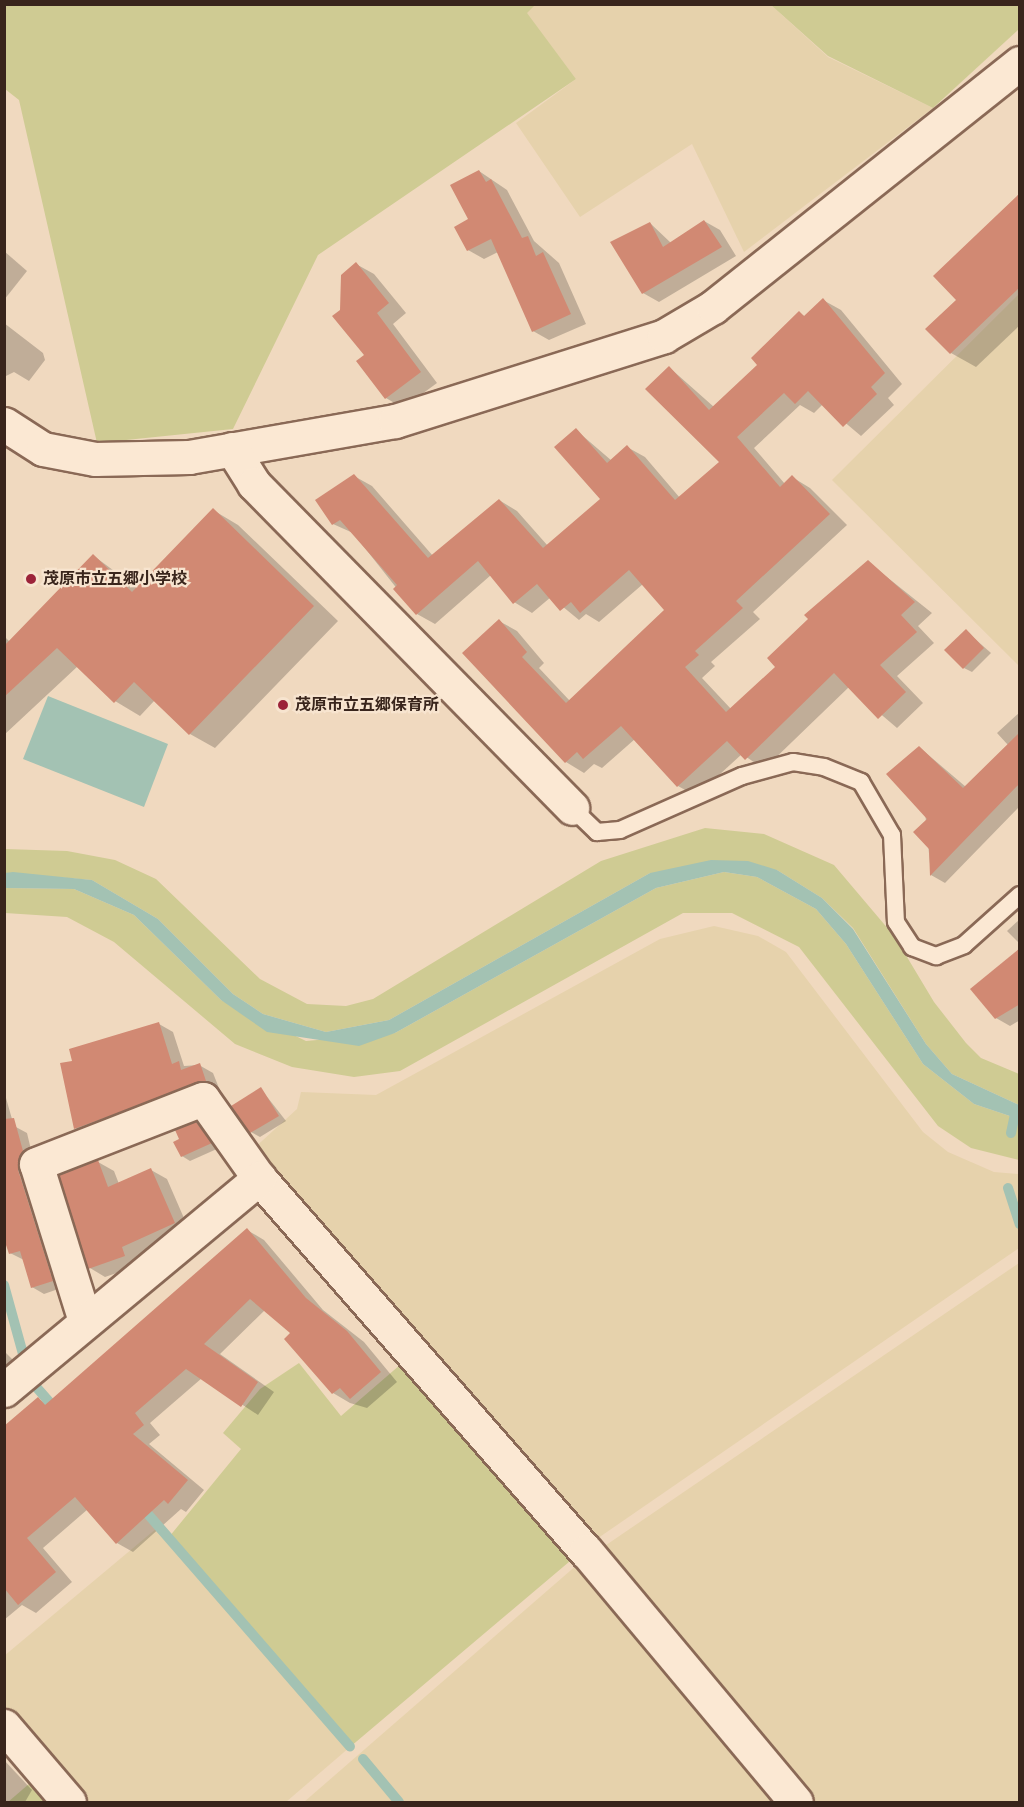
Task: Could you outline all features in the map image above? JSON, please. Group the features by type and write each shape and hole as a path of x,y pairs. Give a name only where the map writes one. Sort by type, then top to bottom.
{"street":[{"path":"4,424 43,449 95,459 189,457 395,421 664,336 713,307 1016,73"},
{"path":"232,449 254,484 572,808"},
{"path":"85,1322 36,1164 204,1099 259,1178 586,1551 796,1803"},
{"path":"4,1390 259,1178"},
{"path":"4,1726 69,1803"}],"lane":[{"path":"572,808 597,832 620,830 742,776 793,762 824,767 861,782 892,836 896,922 912,948 936,956 964,945 1020,895"}],"shaded area":[{"path":"5,4 535,5 527,13 576,79 318,255 233,429 97,443 19,100 5,89"},
{"path":"535,4 771,5 828,57 933,108 744,252 692,144 580,217 516,123 576,79 526,13"},
{"path":"771,5 1019,5 1019,29 933,108 828,56"},
{"path":"1019,294 1019,666 832,480"},
{"path":"48,696 168,744 144,807 23,759"},
{"path":"705,828 764,834 834,865 895,937 934,1002 966,1043 981,1058 1019,1074 1019,1105 952,1074 926,1044 853,928 822,898 777,870 650,873 389,1020 326,1032 263,1014 233,994 158,919 92,880 5,873 5,849 67,851 115,860 156,879 260,979 307,1004 346,1006 373,999 601,861"},
{"path":"711,860 748,861 777,870 822,898 853,929 926,1044 952,1074 1019,1105 1019,1119 974,1104 923,1064 846,944 816,909 757,877 724,872 656,888 395,1033 359,1046 267,1032 221,1000 134,915 74,889 4,888 5,873 13,872 92,880 158,919 233,994 263,1014 326,1032 389,1020 650,873"},
{"path":"724,872 757,877 816,909 846,944 923,1064 974,1104 1019,1119 1019,1160 971,1148 938,1126 799,947 732,913 683,913 400,1071 354,1077 292,1067 235,1044 114,942 67,917 5,913 4,888 74,889 134,915 221,1000 306,1041 395,1033 656,888"},
{"path":"714,926 758,936 786,952 923,1132 948,1152 994,1172 1019,1174 1019,1248 588,1545 250,1152 297,1109 301,1092 376,1095 660,939"},
{"path":"1019,1263 1019,1802 803,1802 593,1554"},
{"path":"408,1358 576,1556 350,1747 169,1537 241,1449 223,1433 260,1389 299,1363 341,1416"},
{"path":"157,1528 350,1747 286,1802 85,1802 5,1707 4,1656"},
{"path":"578,1564 781,1802 304,1802"},
{"path":"37,1777 59,1802 8,1802"}],"building":[{"path":"479,170 486,182 491,179 522,238 528,236 536,256 543,252 571,314 532,332 491,239 467,251 454,227 468,219 450,185"},
{"path":"1020,193 1020,287 950,354 925,329 956,300 933,276"},
{"path":"704,220 722,247 642,294 610,242 650,222 663,247"},
{"path":"356,262 389,303 377,313 421,372 385,399 356,361 364,355 332,316 340,310 341,275"},
{"path":"823,298 885,373 871,387 877,394 843,427 808,391 795,404 784,393 737,437 780,487 792,475 830,514 736,601 743,608 695,651 699,655 685,667 726,712 775,667 767,658 808,619 804,615 868,560 915,602 901,615 917,632 880,665 906,692 878,719 834,673 745,760 727,741 677,787 621,726 583,759 577,752 565,763 462,653 499,619 527,652 522,657 566,703 664,610 629,570 580,613 571,602 560,611 537,584 513,604 478,561 416,615 393,589 397,585 340,520 332,525 315,500 354,474 428,558 499,499 543,548 600,499 554,447 576,428 607,463 627,445 675,500 719,462 645,389 669,366 709,410 757,365 751,358 799,311 804,316"},
{"path":"213,508 314,606 189,735 134,682 114,703 57,648 4,697 4,646 93,554 132,592"},
{"path":"966,629 984,648 963,669 944,650"},
{"path":"1020,732 1020,783 930,876 929,849 913,832 927,819 886,774 919,746 963,788"},
{"path":"1020,948 1020,1004 995,1019 970,989"},
{"path":"159,1022 172,1064 179,1061 181,1070 200,1063 206,1081 74,1129 60,1063 72,1061 69,1049"},
{"path":"261,1087 279,1116 250,1133 231,1106"},
{"path":"14,1118 23,1151 18,1170 53,1281 31,1288 20,1251 9,1254 4,1239 4,1119"},
{"path":"196,1122 212,1143 181,1157 173,1142 179,1139 175,1130"},
{"path":"98,1160 108,1187 151,1168 175,1223 122,1247 125,1256 88,1269 59,1175"},
{"path":"247,1228 306,1298 347,1331 381,1372 350,1399 340,1388 332,1394 284,1339 290,1333 250,1299 204,1344 258,1382 241,1407 186,1369 135,1413 144,1425 133,1434 188,1480 168,1504 164,1500 116,1544 75,1497 27,1538 56,1572 18,1605 4,1588 4,1426 38,1397 45,1405"}],"waterway":[{"path":"1011,1133 1016,1110"},
{"path":"1008,1188 1020,1224"},
{"path":"4,1285 25,1361"},
{"path":"31,1381 58,1412"},
{"path":"140,1505 350,1747"},
{"path":"363,1759 399,1802"}],"place":[{"name":"茂原市立五郷小学校","path":"31,579"},
{"name":"茂原市立五郷保育所","path":"283,705"}]}
